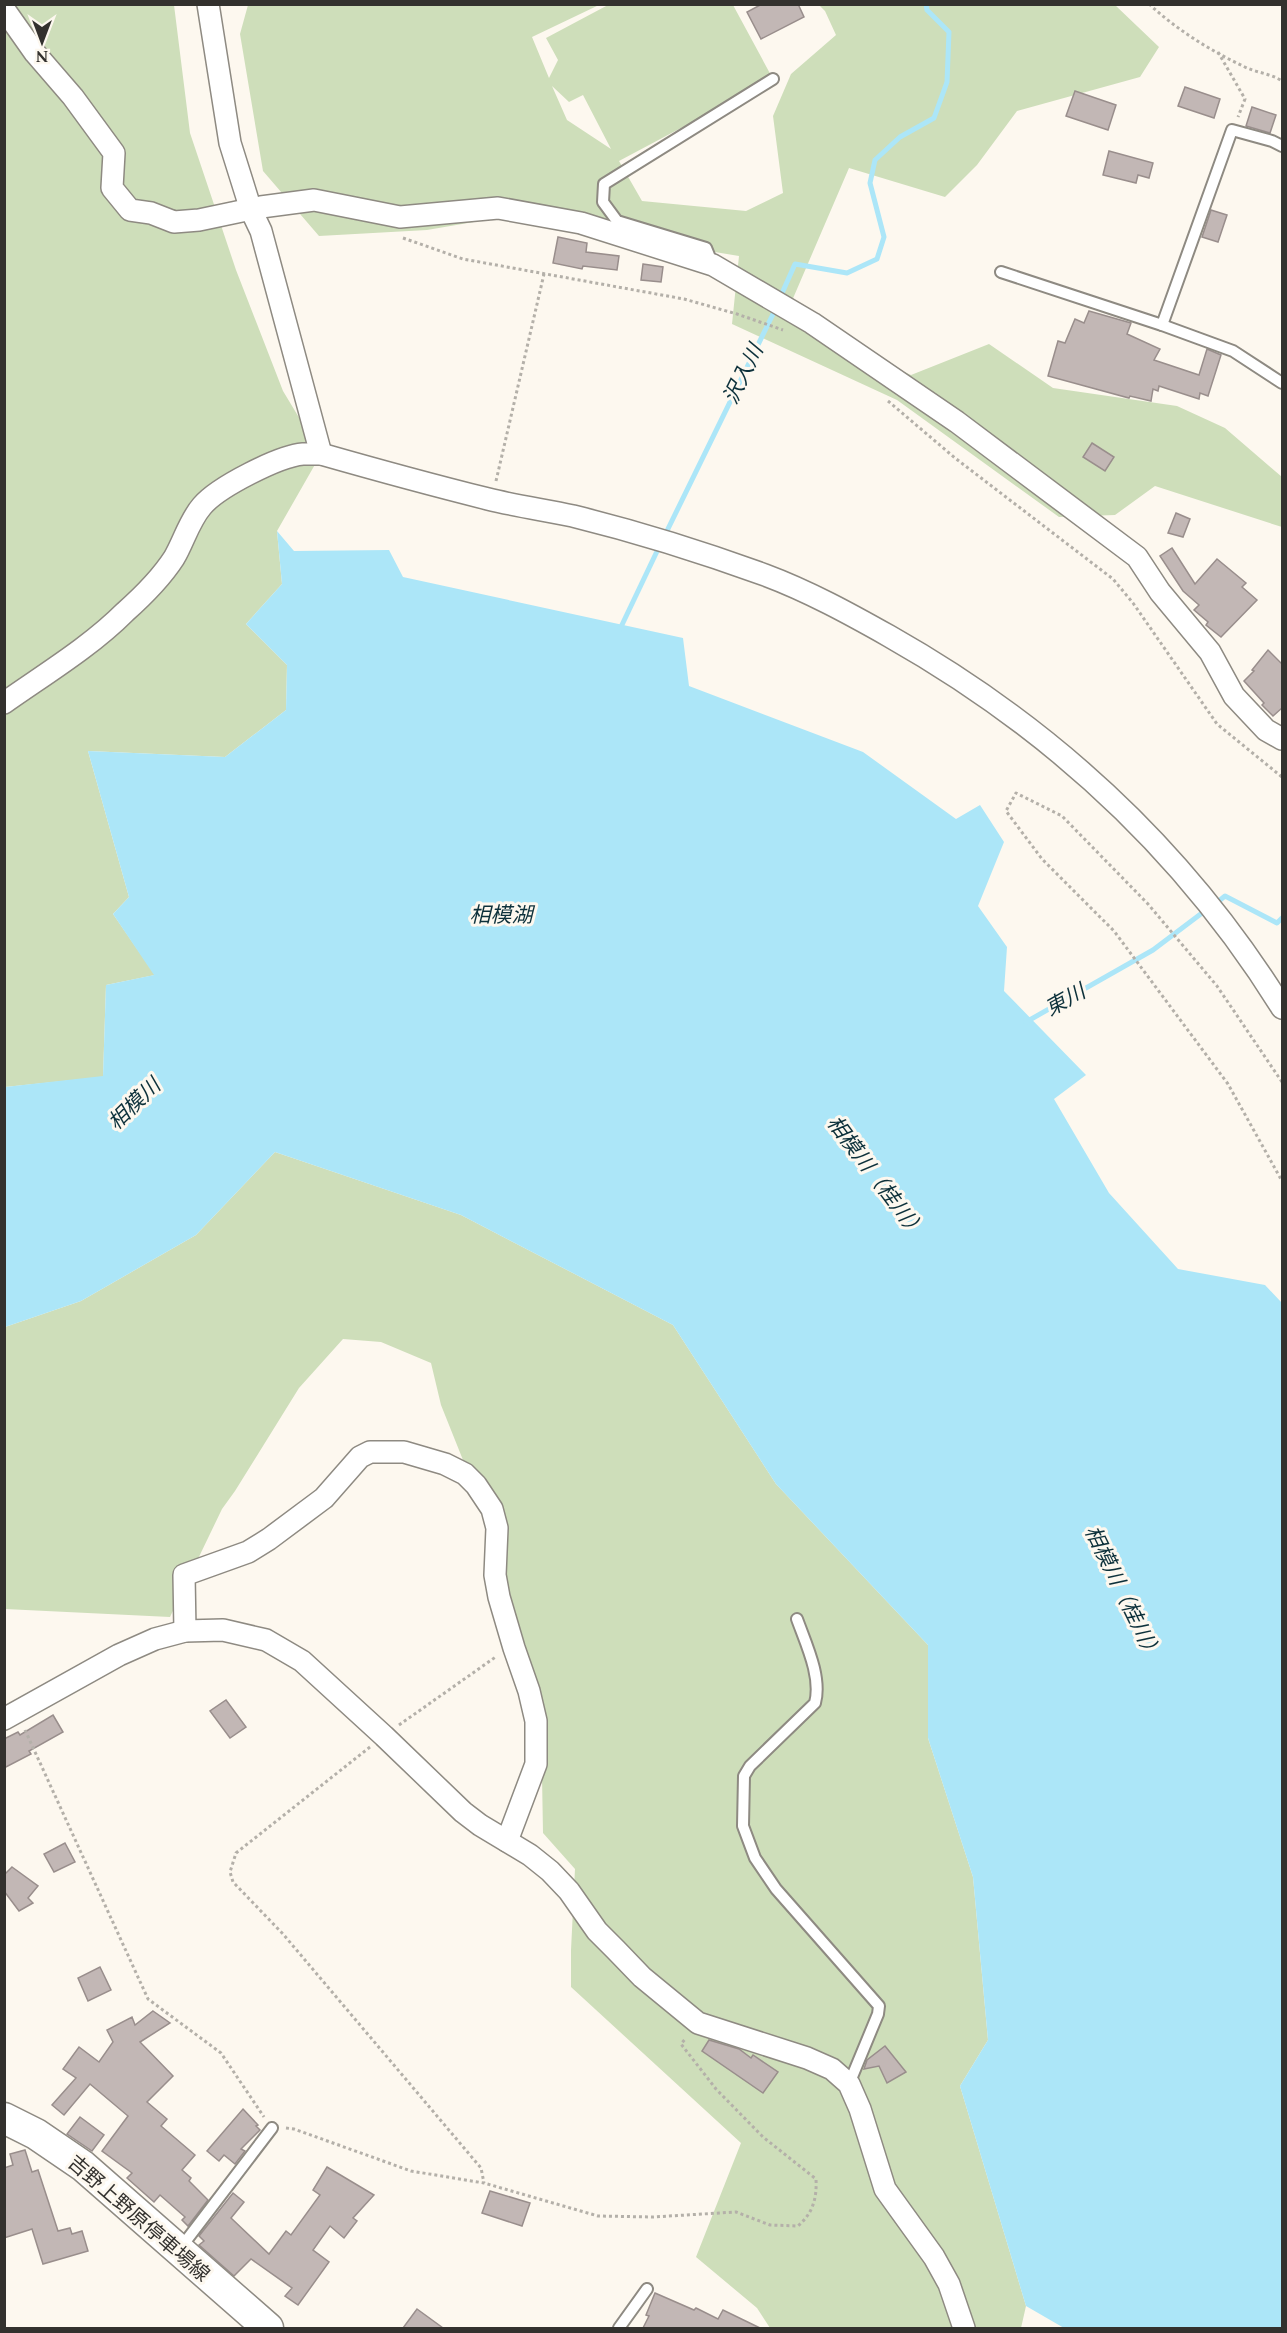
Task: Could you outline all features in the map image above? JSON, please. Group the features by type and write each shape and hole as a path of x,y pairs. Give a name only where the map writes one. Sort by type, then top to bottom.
{"main road":[{"name":"吉野上野原停車場線","path":"4,2118 36,2134 83,2166 268,2328"}],"street":[{"path":"208,4 230,143 251,210 261,231 321,454"},
{"path":"4,9 35,53 73,97 114,153 112,188 130,210 152,213 174,222 199,220 314,200 400,217 498,208 581,223 713,265 812,323 957,422 1137,557 1160,592 1210,652 1234,696 1266,730 1282,739"},
{"path":"4,703 101,634 152,586 174,558 195,515 204,503 222,490 281,460 302,454 321,454 492,500 573,516 670,543 769,576 874,627 965,681 1007,710 1079,768 1143,830 1236,940 1282,1008"},
{"path":"184,1630 184,1575 248,1552 269,1539 324,1498 360,1457 370,1452 404,1452 445,1464 465,1474 477,1485 492,1509 497,1528 495,1575 536,1721 536,1764 507,1841"},
{"path":"11,1715 119,1655 155,1639 184,1630 223,1630 266,1640 302,1661 463,1812 480,1826 530,1855 550,1871 569,1891 597,1931 642,1977 698,2024 807,2058 832,2069 849,2084 860,2109 885,2189 934,2257 949,2284 964,2328"}],"lane":[{"path":"713,265 706,248 617,221 603,202 604,184 773,79"},
{"path":"1162,325 1232,130 1282,146"},
{"path":"1001,272 1233,351 1282,383"},
{"path":"797,1619 808,1650 817,1695 815,1703 750,1766 744,1776 743,1826 755,1858 776,1889 879,2007 849,2084"},
{"path":"178,2251 272,2128"},
{"path":"619,2328 646,2289"}],"path":[{"path":"1149,4 1173,26 1244,67 1282,81"},
{"path":"1218,52 1245,99 1232,130"},
{"path":"393,234 463,259 684,299 737,314 782,330 792,336"},
{"path":"492,500 544,274"},
{"path":"888,400 955,458 1113,579 1133,603 1217,724 1282,777"},
{"path":"1282,1082 1217,986 1148,904 1062,816 1016,793 1006,811 1042,859 1114,931 1228,1084 1282,1181"},
{"path":"484,2183 481,2168 283,1934 233,1882 230,1872 236,1853 384,1736 491,1660 514,1648"},
{"path":"11,1715 148,1999 221,2053 272,2128 294,2129 411,2171 484,2183 598,2216 653,2217 736,2212 770,2225 798,2226 807,2218 813,2205 816,2179 756,2129 716,2089 681,2044 698,2024"}],"green space":[{"path":"4,5 174,5 190,133 236,270 283,391 321,454 277,531 282,584 246,624 287,665 286,710 225,757 88,751 129,897 113,914 155,975 106,985 103,1077 5,1087"},
{"path":"248,5 599,5 532,37 549,78 558,60 546,38 608,5 733,5 773,79 619,161 642,201 746,211 783,193 773,116 791,74 836,35 825,11 819,5 1115,5 1159,47 1140,77 1017,111 977,165 945,197 849,168 785,317 911,375 989,344 1053,388 1177,406 1225,428 1282,477 1282,527 1155,486 1115,515 1059,517 897,400 732,324 739,256 503,217 427,230 319,236 263,171 240,34","holes":["552,86 569,102 583,95 611,149 567,120"]},
{"path":"275,1152 461,1215 673,1325 776,1484 928,1645 928,1738 973,1877 988,2040 960,2086 1026,2306 1021,2328 770,2328 757,2308 696,2257 741,2143 571,1987 575,1869 543,1833 541,1719 473,1485 441,1405 431,1363 381,1342 343,1339 299,1388 222,1509 170,1617 5,1609 5,1327 81,1301 196,1235"}],"water":[{"name":"相模湖","path":"277,531 294,551 389,550 403,577 683,638 689,686 863,752 956,819 980,805 1004,842 978,906 1007,947 1004,991 1086,1075 1054,1099 1109,1193 1178,1269 1265,1285 1282,1303 1282,2328 1064,2328 1026,2306 960,2086 988,2040 973,1877 928,1738 928,1645 776,1484 673,1325 461,1215 275,1152 196,1235 81,1301 5,1327 5,1087 103,1076 106,985 154,975 113,914 129,897 88,751 225,757 286,710 287,665 246,624 282,584"}],"building":[{"path":"762,4 798,4 804,17 761,39 747,12"},
{"path":"1185,87 1220,99 1214,118 1178,106"},
{"path":"1075,91 1116,105 1108,130 1066,116"},
{"path":"1252,107 1276,115 1270,133 1246,126"},
{"path":"1109,151 1153,163 1149,178 1138,175 1136,183 1103,175"},
{"path":"1211,210 1227,215 1218,242 1202,237"},
{"path":"558,237 587,243 586,252 619,256 617,270 583,266 582,269 553,263"},
{"path":"643,264 663,267 661,282 641,280"},
{"path":"1089,311 1131,323 1127,334 1160,349 1154,360 1199,375 1207,349 1221,355 1208,396 1200,393 1199,399 1159,386 1158,391 1153,389 1151,401 1130,396 1129,398 1048,376 1058,341 1065,343 1075,319 1084,323"},
{"path":"1092,443 1114,457 1105,471 1083,457"},
{"path":"1176,513 1190,519 1183,537 1168,533"},
{"path":"1172,548 1195,584 1217,559 1246,583 1242,587 1257,600 1221,637 1206,625 1208,622 1194,610 1199,605 1183,591 1160,556"},
{"path":"1268,650 1282,664 1282,708 1273,716 1244,681"},
{"path":"226,1700 246,1727 230,1738 210,1711"},
{"path":"53,1715 63,1732 29,1751 31,1754 4,1768 4,1739 18,1732 20,1735"},
{"path":"65,1843 75,1862 54,1872 44,1854"},
{"path":"12,1867 38,1886 28,1898 33,1903 19,1911 4,1891 4,1875"},
{"path":"100,1967 111,1990 88,2001 78,1978"},
{"path":"153,2011 170,2023 140,2042 173,2076 147,2102 167,2119 161,2126 195,2155 182,2170 191,2178 189,2181 208,2200 188,2226 182,2220 185,2217 160,2195 154,2202 127,2178 132,2173 102,2151 128,2116 90,2084 64,2115 52,2105 76,2078 63,2069 79,2047 99,2062 113,2042 107,2030 132,2017 135,2025"},
{"path":"709,2040 739,2049 751,2058 753,2055 778,2072 763,2093 702,2051"},
{"path":"885,2046 906,2072 887,2083 879,2066 864,2069 867,2060"},
{"path":"243,2109 260,2130 241,2149 245,2151 235,2164 224,2155 219,2161 207,2151"},
{"path":"80,2117 104,2135 92,2151 67,2134"},
{"path":"25,2150 32,2172 38,2170 58,2231 70,2228 72,2234 82,2231 88,2251 43,2264 32,2229 4,2238 4,2168 13,2165 10,2154"},
{"path":"327,2167 374,2195 353,2218 357,2221 344,2238 330,2226 313,2250 329,2262 298,2305 285,2296 292,2288 251,2259 234,2276 199,2245 204,2241 199,2236 233,2193 244,2202 231,2218 269,2254 286,2231 291,2235 320,2195 313,2190"},
{"path":"490,2191 530,2203 522,2226 482,2213"},
{"path":"655,2293 718,2319 723,2310 760,2328 643,2328"},
{"path":"417,2309 443,2328 403,2328"}],"waterway":[{"name":"沢入川","path":"779,300 795,264 847,273 877,259 884,237 870,183 875,160 900,137 934,118 947,82 949,32 927,10 926,4"},
{"name":"沢入川","path":"664,537 776,308"},
{"name":"沢入川","path":"620,629 660,545"},
{"name":"東川","path":"1214,905 1225,896 1277,923 1282,918"},
{"name":"東川","path":"1026,1022 1153,950 1206,910"}],"water label":[{"name":"相模川","path":"134,1104"},
{"name":"相模川（桂川）","path":"876,1177"},
{"name":"相模川（桂川）","path":"1123,1593"}]}
